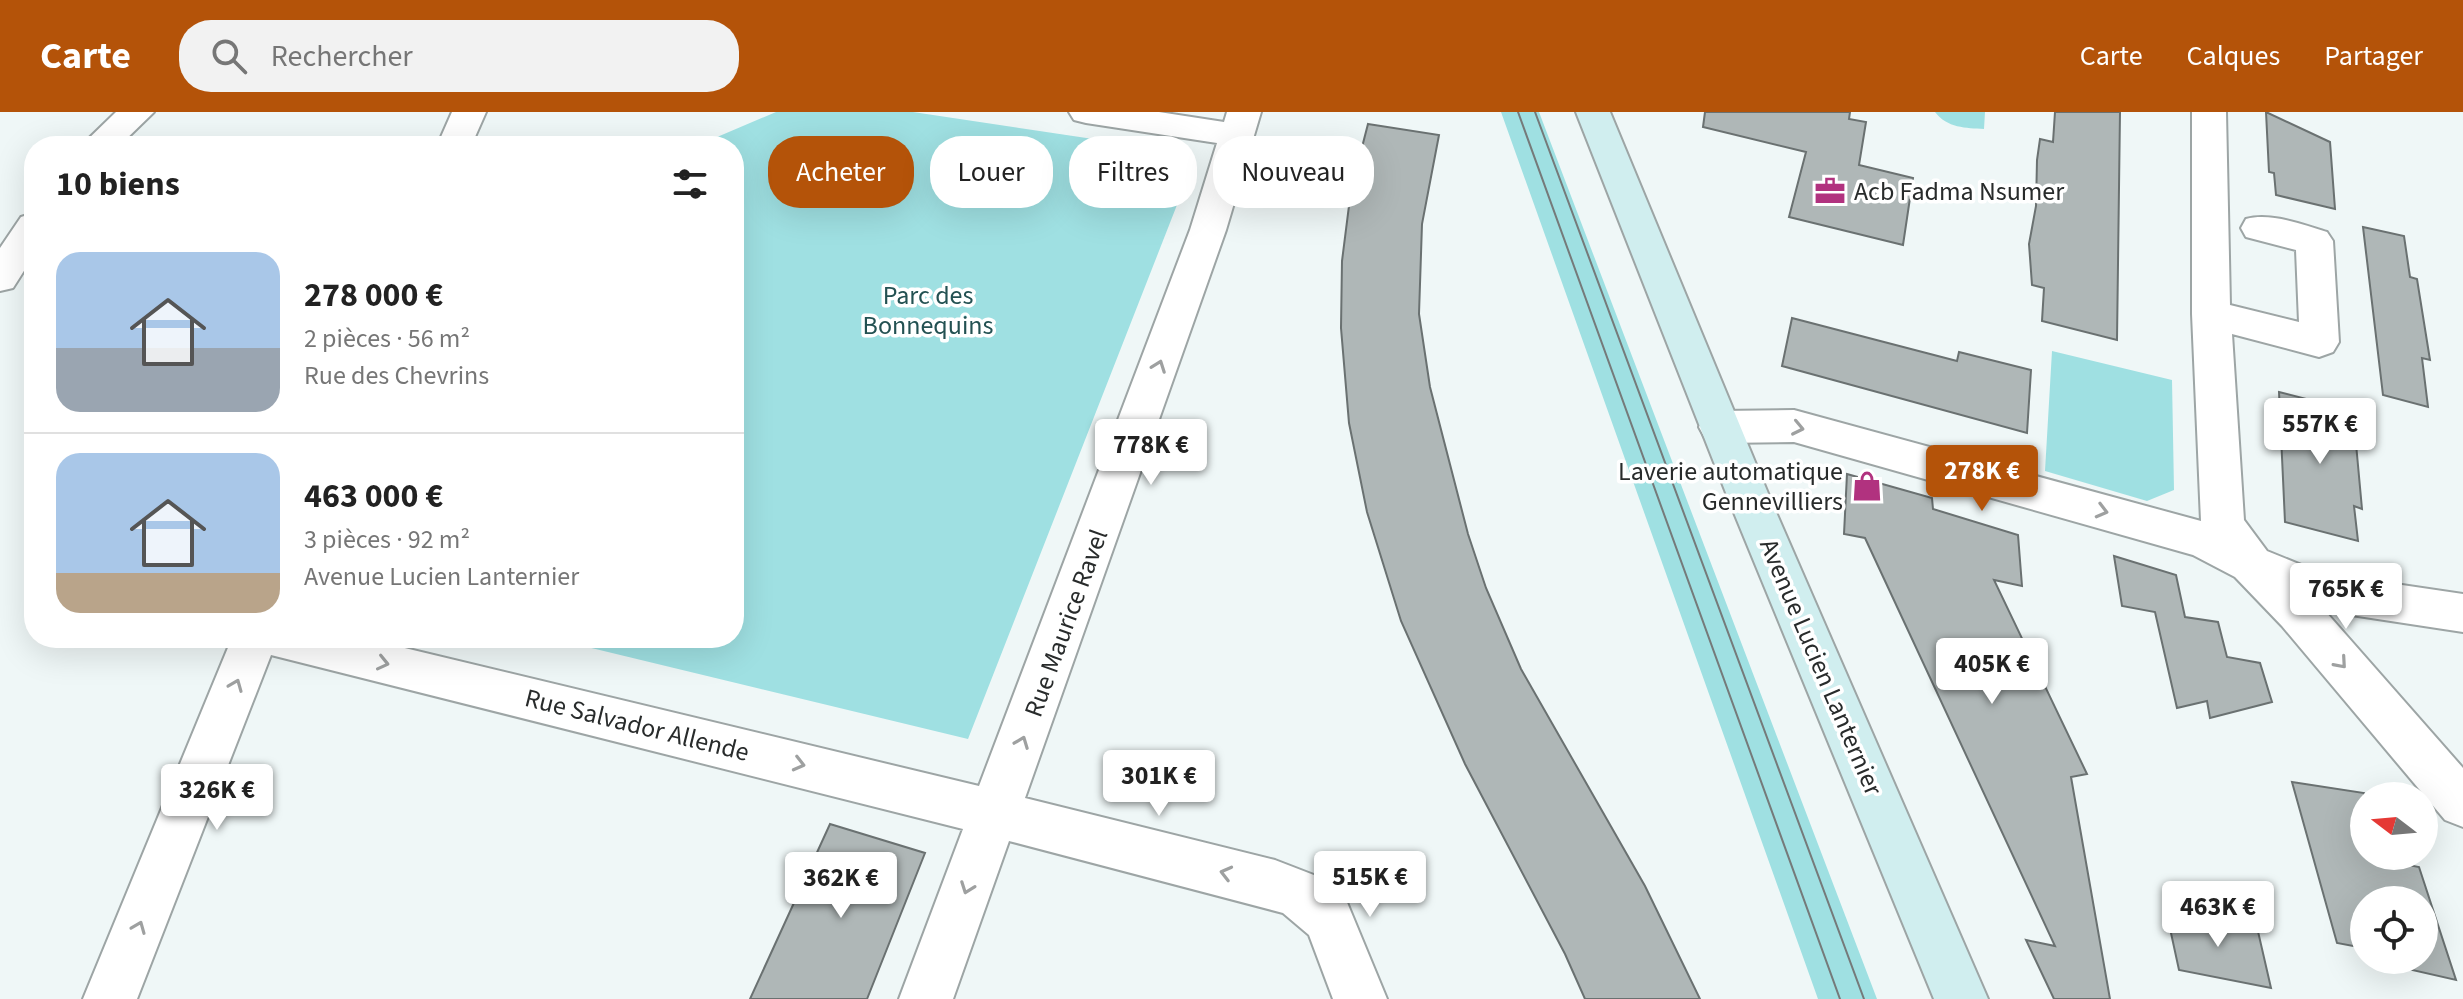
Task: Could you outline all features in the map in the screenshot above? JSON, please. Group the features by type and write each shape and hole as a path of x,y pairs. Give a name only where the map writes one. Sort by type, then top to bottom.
{"main road":[{"name":"Avenue Lucien Lanternier","path":"1593,112 1720,427 1961,999"}],"street":[{"path":"109,136 137,112"},
{"path":"458,136 469,112"},
{"path":"1086,112 1240,123"},
{"path":"2209,112 2211,314 2223,524 2251,564 2298,612 2463,804"},
{"name":"Rue Maurice Ravel","path":"926,999 1197,260 1240,123"},
{"path":"2211,314 2319,342 2314,241 2259,228"},
{"path":"0,278 24,241"},
{"path":"1720,427 1794,426 2205,540 2251,564 2318,591 2463,613"},
{"path":"110,999 251,648"},
{"name":"Rue Salvador Allende","path":"320,648 1275,885 1301,895 1328,918 1360,999"}],"green space":[{"name":"Parc des Bonnequins","path":"776,112 913,112 1073,136 1069,136 1069,208 1176,208 968,739 591,648 744,648 744,136 720,136"},
{"path":"1501,112 1539,112 1877,999 1818,999"},
{"path":"1935,112 1985,112 1984,129 1951,124"},
{"path":"2052,351 2172,380 2174,490 2147,501 2045,471"}],"building":[{"path":"1705,112 1850,112 1849,119 1866,122 1859,165 1913,178 1903,245 1789,217 1806,152 1703,127"},
{"path":"2055,112 2120,112 2117,340 2042,321 2044,288 2032,285 2029,244 2036,206 2037,160 2040,139 2053,142"},
{"path":"2266,112 2330,142 2335,209 2276,195 2274,173 2269,172"},
{"path":"1368,124 1439,135 1422,224 1419,314 1430,387 1468,534 1486,588 1521,669 1645,886 1700,999 1585,999 1565,954 1465,764 1401,621 1367,512 1349,423 1341,328 1342,261 1349,208 1374,208 1374,136 1365,136"},
{"path":"2363,227 2404,236 2410,277 2417,279 2430,360 2422,358 2428,407 2383,395"},
{"path":"1792,318 1957,361 1959,352 2031,370 2027,433 1782,366"},
{"path":"2279,392 2353,411 2362,509 2354,506 2358,541 2285,522"},
{"path":"1847,474 1932,498 1933,509 2018,535 2022,586 1994,580 2087,774 2071,777 2110,999 2054,999 2026,940 2055,946 1865,538 1844,534"},
{"path":"2114,556 2176,575 2185,617 2218,622 2227,657 2260,663 2272,702 2210,718 2207,701 2177,708 2155,612 2122,606"},
{"path":"2292,782 2350,791 2350,870 2420,870 2425,886 2350,886 2350,945 2337,943"},
{"path":"830,824 925,853 867,999 750,999"},
{"path":"2166,910 2257,927 2271,988 2179,970"},
{"path":"2438,925 2456,980 2430,974 2438,974"}],"tram line":[{"path":"1518,112 1840,999"},
{"path":"1535,112 1864,999"}],"place":[{"name":"Acb Fadma Nsumer","path":"1830,191"},
{"name":"Laverie automatique Gennevilliers","path":"1867,486"}]}
